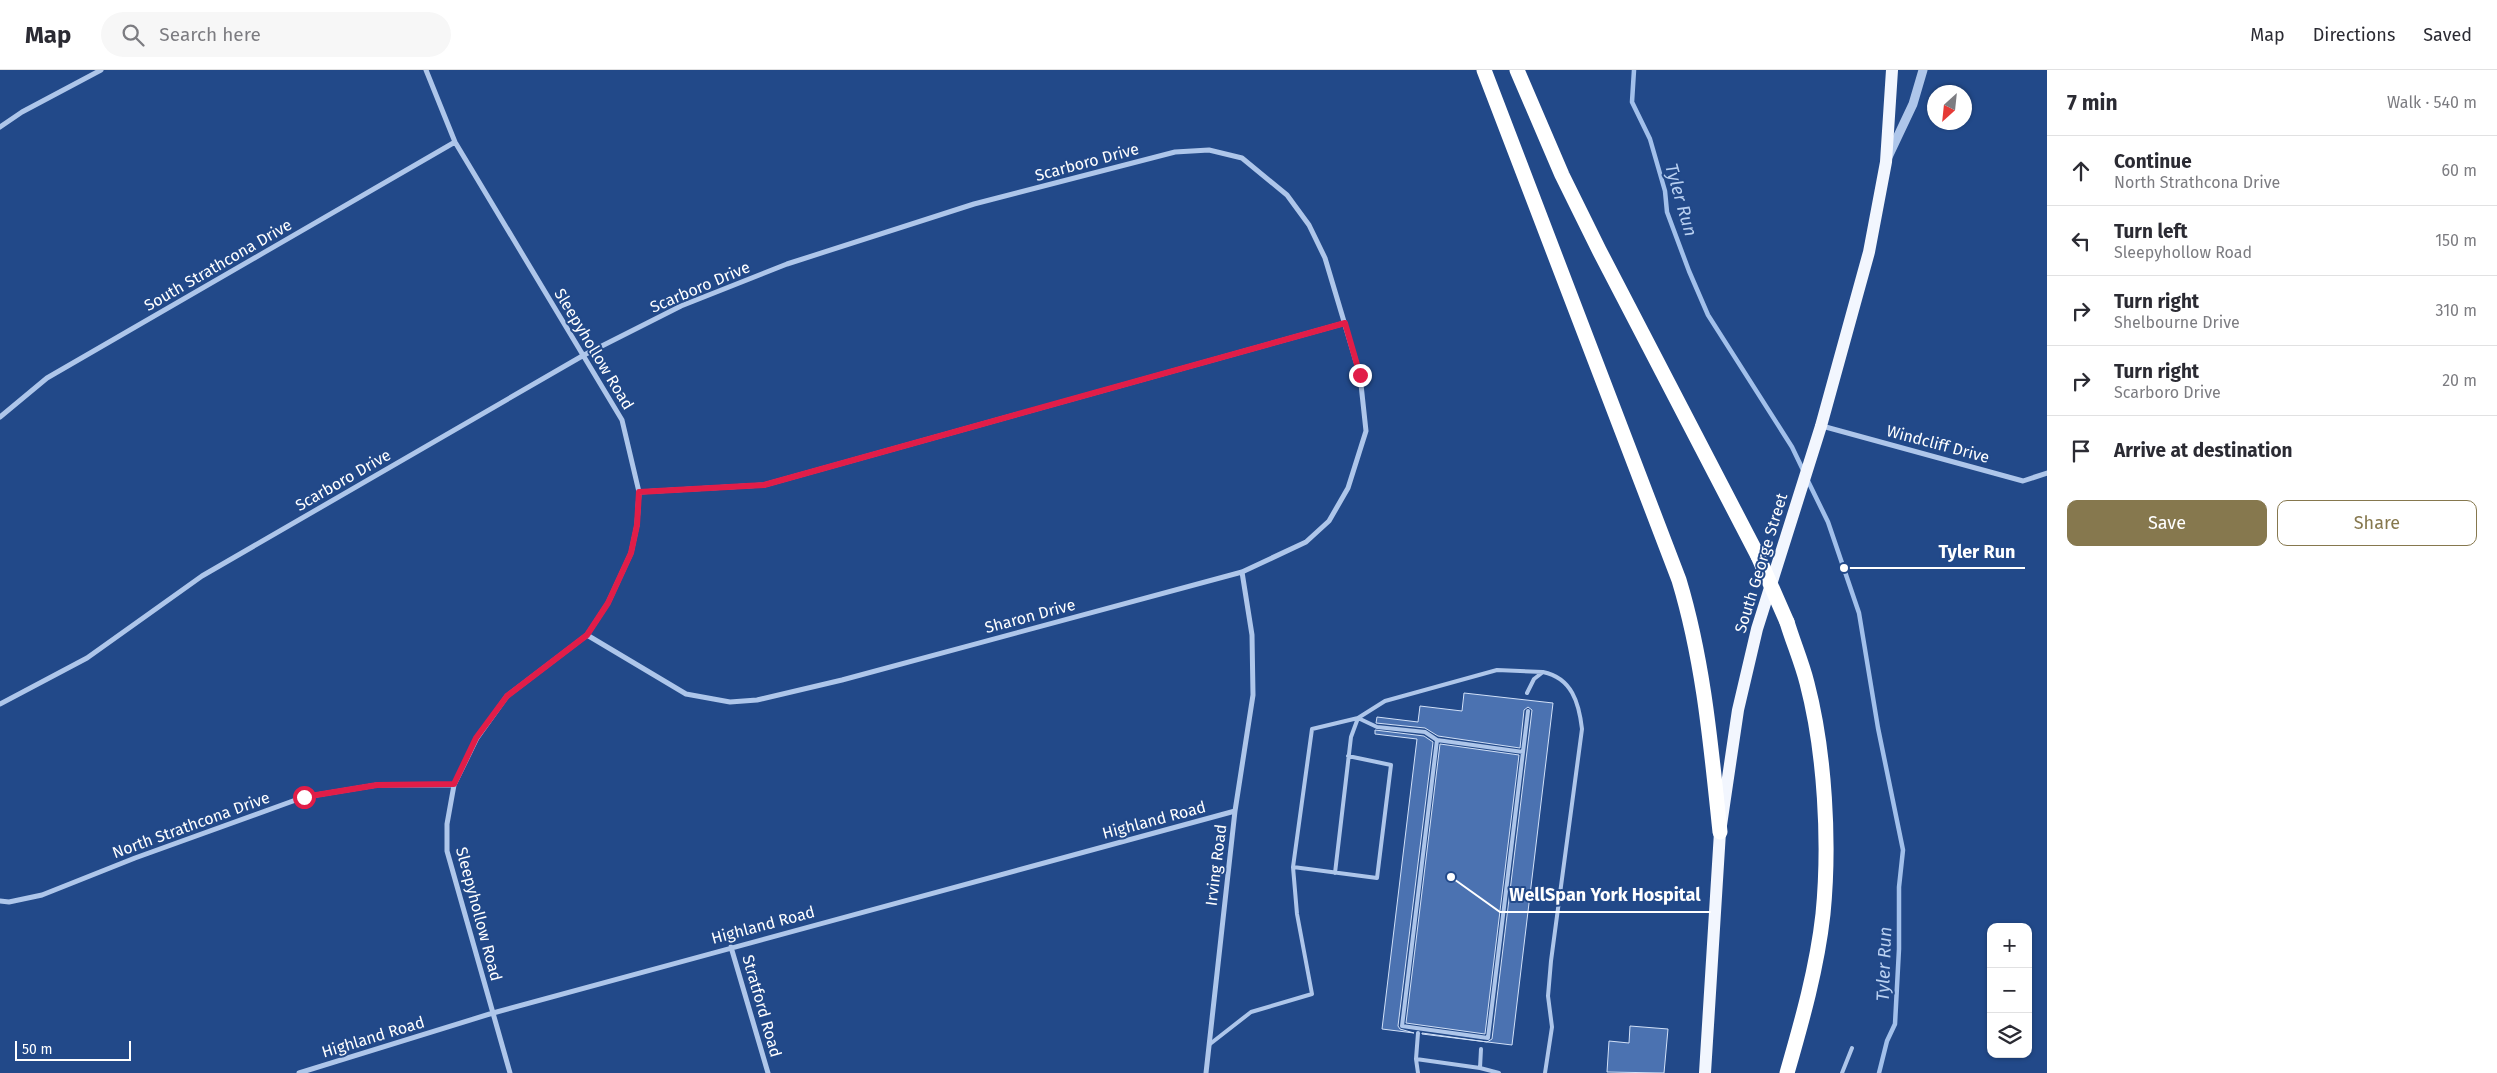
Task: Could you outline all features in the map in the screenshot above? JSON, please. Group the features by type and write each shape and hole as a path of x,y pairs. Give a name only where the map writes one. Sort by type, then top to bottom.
{"highway":[{"path":"1484,70 1680,580 1691,620 1706,704 1720,832"},
{"path":"1517,70 1547,141 1591,233 1758,556 1786,622 1807,684 1817,738 1826,846 1822,914 1813,974 1787,1073"}],"main road":[{"name":"South George Street","path":"1705,1073 1720,832 1738,710 1748,659 1821,426 1869,252 1886,162 1892,70"}],"street":[{"path":"0,127 22,112 101,70"},
{"name":"Sleepyhollow Road","path":"426,70 455,142 622,420 639,492 637,525 631,553 608,603 587,635 507,696 476,738 454,784 447,824 447,851 510,1073"},
{"path":"1886,162 1913,104 1923,70"},
{"name":"South Strathcona Drive","path":"0,417 47,378 455,142"},
{"name":"Scarboro Drive","path":"0,704 87,658 202,576 584,355 681,306 787,264 974,204 1175,152 1209,150 1242,158 1287,195 1309,225 1325,258 1360,375"},
{"path":"639,492 764,485 1345,323"},
{"name":"Sharon Drive","path":"587,635 686,694 730,702 757,700 842,680 1242,572 1306,542 1330,521 1348,488 1366,431 1360,375"},
{"name":"Windcliff Drive","path":"1821,426 2023,481 2047,473"},
{"name":"Irving Road","path":"1206,1073 1235,811 1253,694 1252,635 1242,572"},
{"name":"North Strathcona Drive","path":"0,902 42,895 135,858 304,797 377,785 454,784"},
{"name":"Highland Road","path":"299,1073 493,1013 1235,811"},
{"name":"Stratford Road","path":"732,947 768,1073"}],"lane":[{"path":"1208,1045 1251,1012 1312,994 1298,914 1293,867 1312,729 1358,718 1385,701 1497,670 1543,672 1561,679 1579,704 1582,729 1551,961 1548,996 1552,1027 1545,1073"},
{"path":"1526,693 1534,679 1543,672"},
{"path":"1437,740 1402,1026 1488,1038 1528,711"},
{"path":"1358,718 1377,727 1425,732 1437,740 1522,752"},
{"path":"1335,873 1348,756 1351,737 1358,718"},
{"path":"1293,867 1377,878 1391,765 1348,756"},
{"path":"1418,1033 1416,1059 1418,1073"},
{"path":"1842,1073 1852,1048"},
{"path":"1480,1068 1481,1049"},
{"path":"1416,1059 1480,1068 1499,1073"}],"building":[{"path":"1464,693 1553,703 1512,1045 1487,1042 1492,1039 1532,710 1528,707 1524,710 1520,748 1438,736 1425,728 1376,723 1377,717 1418,722 1420,706 1462,711"},
{"path":"1375,730 1424,736 1433,742 1398,1026 1400,1029 1414,1033 1382,1029 1417,739 1375,734"},
{"path":"1440,744 1519,755 1485,1034 1406,1023"},
{"path":"1630,1026 1668,1029 1664,1073 1607,1072 1609,1041 1629,1043"},
{"path":"1422,1033 1484,1042 1422,1034"}],"waterway":[{"name":"Tyler Run","path":"1634,70 1632,102 1650,139 1665,191 1667,212 1689,271 1708,315 1792,447 1804,472"},
{"name":"Tyler Run","path":"1807,479 1828,522 1859,613 1878,728 1903,850 1899,887 1899,949 1895,1024 1887,1041 1879,1073"}],"place":[{"name":"Tyler Run","path":"1844,568"},
{"name":"WellSpan York Hospital","path":"1451,877"}],"route":[{"path":"304,797 377,785 454,784 476,738 507,696 587,635 608,603 631,553 637,525 639,492 764,485 1345,323 1360,375"}]}
